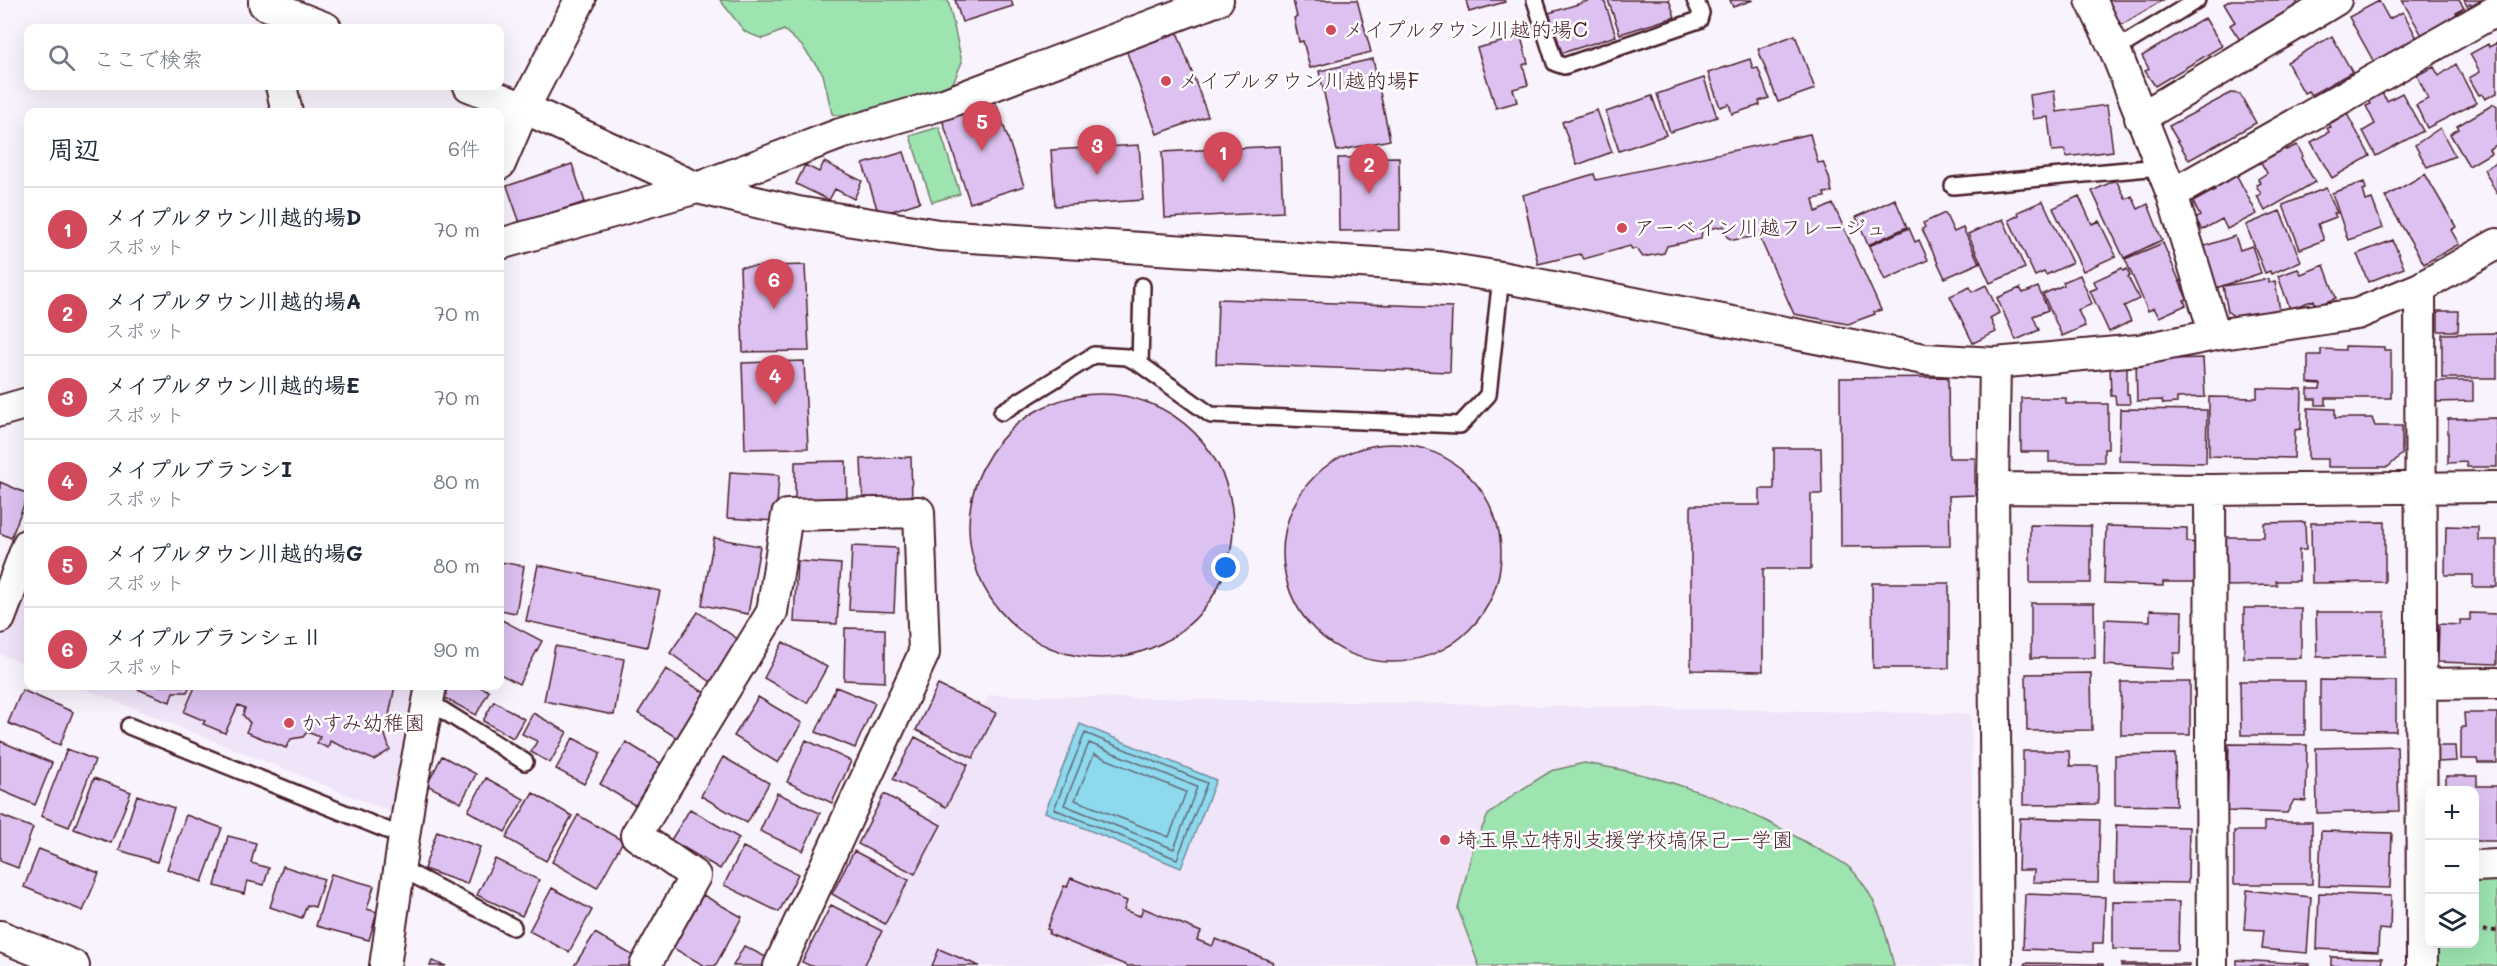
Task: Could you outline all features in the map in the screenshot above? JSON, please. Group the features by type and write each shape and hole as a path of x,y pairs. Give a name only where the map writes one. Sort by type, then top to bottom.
{"street":[{"path":"504,155 524,108 580,0"},
{"path":"504,243 697,188 840,134 944,104 1218,0"},
{"path":"2091,0 2115,50 2166,181 2215,335"},
{"path":"2140,118 2336,0"},
{"path":"2166,181 2497,10"},
{"path":"266,11 312,24"},
{"path":"282,90 286,108"},
{"path":"479,90 524,108 697,188 798,212 938,235 1438,267 1924,358 1995,363 2139,350 2215,335 2358,314 2420,288 2497,244"},
{"path":"2420,288 2420,488 2425,840"},
{"path":"1995,363 1993,488 1997,966"},
{"path":"0,411 24,404"},
{"path":"1993,488 2210,490 2497,487"},
{"path":"2210,490 2212,966"},
{"path":"645,966 695,876 636,835 772,612 787,515 919,512 924,653 779,966"},
{"path":"0,618 24,555"},
{"path":"2422,684 2497,683"},
{"path":"385,966 429,693"},
{"path":"2479,866 2497,865"},
{"path":"2422,966 2425,891"},
{"path":"0,936 74,966"}],"lane":[{"path":"1535,0 1555,63 1564,66 1699,20 1701,13 1695,0"},
{"path":"2115,50 2198,0"},
{"path":"1953,186 2166,181"},
{"path":"1002,412 1094,355 1126,357 1140,364 1211,415 1460,425 1488,395 1501,277"},
{"path":"1140,364 1142,286"},
{"path":"429,693 525,762"},
{"path":"129,726 404,837"},
{"path":"400,868 513,927"}],"path":[{"path":"2479,930 2497,931"}],"shaded area":[{"path":"24,585 24,663 0,654 0,643"},
{"name":"かすみ幼稚園","path":"88,690 415,690 391,812"},
{"name":"埼玉県立特別支援学校塙保己一学園","path":"989,695 1971,714 1974,966 855,966"}],"green space":[{"path":"720,0 948,0 962,62 953,83 907,103 856,120 832,114 823,74 802,46 784,30 763,39 745,32"},
{"path":"939,127 960,194 932,202 910,136"},
{"path":"1584,763 1646,775 1703,793 1759,817 1845,864 1862,882 1875,904 1894,966 1479,966 1458,909 1473,848 1488,815 1516,793 1551,771"},
{"path":"2479,878 2497,878 2497,966 2436,966 2436,948 2479,948"}],"water":[{"path":"1080,724 1216,780 1181,868 1045,812"}],"building":[{"path":"955,0 1011,0 1013,6 962,22"},
{"name":"メイプルタウン川越的場C","path":"1293,0 1357,0 1371,52 1310,68 1303,41 1299,42"},
{"path":"1466,0 1504,0 1505,2 1469,12"},
{"path":"1591,0 1604,0 1616,36 1562,53 1549,13"},
{"path":"1608,0 1669,0 1675,17 1620,34"},
{"path":"1730,0 1753,0 1733,7"},
{"path":"2102,0 2163,0 2118,27"},
{"path":"2231,0 2295,0 2298,4 2240,40 2230,25 2235,22 2224,4"},
{"path":"2402,0 2459,0 2464,8 2456,13 2458,17 2423,37"},
{"path":"2464,0 2490,0 2473,7 2470,4 2467,6"},
{"path":"2379,1 2389,19 2403,12 2417,38 2374,62 2349,17"},
{"path":"2205,18 2222,46 2155,86 2145,71 2149,69 2142,56"},
{"name":"メイプルタウン川越的場F","path":"1176,29 1208,116 1157,134 1125,47"},
{"path":"1795,35 1815,89 1778,102 1758,49"},
{"path":"2332,36 2352,72 2311,95 2308,91 2304,93 2287,62"},
{"path":"1521,37 1528,63 1523,65 1528,85 1513,89 1517,102 1496,108 1477,48"},
{"path":"2497,43 2497,93 2485,99 2482,94 2479,95 2469,78 2480,72 2470,54 2488,44 2489,47"},
{"path":"1373,59 1390,140 1337,151 1319,71"},
{"path":"1750,59 1753,69 1758,68 1769,98 1759,101 1760,105 1732,114 1729,104 1720,107 1708,73"},
{"path":"2456,64 2476,103 2427,128 2416,105 2428,99 2417,75 2434,67 2439,76"},
{"path":"1704,78 1717,117 1670,132 1657,94"},
{"path":"2054,91 2057,112 2107,105 2113,151 2066,157 2065,150 2052,151 2048,117 2033,119 2030,95"},
{"path":"2231,93 2240,94 2256,123 2189,160 2169,126"},
{"path":"2382,93 2387,101 2402,93 2423,131 2376,156 2363,131 2375,124 2366,106 2371,104 2368,100"},
{"path":"1652,96 1666,135 1619,151 1606,112"},
{"path":"994,97 1024,186 970,203 941,116"},
{"path":"2494,104 2497,106 2497,144 2489,149 2491,153 2469,166 2450,134 2459,129 2457,126"},
{"path":"1597,110 1612,152 1577,165 1562,122"},
{"path":"2347,114 2370,156 2332,178 2311,142 2329,132 2327,128 2331,127 2329,124"},
{"path":"2440,128 2455,156 2427,167 2415,145"},
{"name":"アーベイン川越フレージュ","path":"1810,134 1818,163 1823,162 1832,192 1824,193 1825,197 1813,199 1816,212 1833,204 1881,310 1874,312 1875,314 1848,324 1794,314 1759,236 1733,240 1727,237 1724,226 1702,230 1701,239 1667,246 1664,253 1643,257 1637,249 1632,249 1630,246 1584,259 1580,254 1538,264 1523,195 1594,174 1596,180"},
{"path":"1139,145 1143,200 1055,206 1051,150"},
{"path":"2297,145 2303,156 2301,158 2315,182 2265,211 2257,196 2261,194 2256,185 2260,183 2258,179 2267,173 2259,159 2283,146 2286,150"},
{"path":"1280,146 1283,212 1165,218 1162,152"},
{"path":"904,152 920,202 879,215 863,164"},
{"path":"1399,157 1400,230 1339,231 1338,158"},
{"path":"824,162 862,181 854,199 835,189 829,200 796,184 805,165 819,172"},
{"path":"2497,162 2497,194 2484,169"},
{"path":"572,164 585,202 520,223 507,186"},
{"path":"2236,174 2257,214 2227,229 2222,219 2202,230 2196,219 2200,216 2193,202 2215,190 2213,186"},
{"path":"2425,174 2456,227 2451,230 2459,244 2424,264 2385,197"},
{"path":"2116,180 2126,199 2132,196 2138,209 2148,204 2162,240 2124,258 2092,191"},
{"path":"2364,182 2366,189 2363,190 2366,201 2372,199 2383,228 2348,240 2332,193"},
{"path":"2326,188 2337,213 2334,213 2336,217 2318,224 2324,240 2300,249 2283,205"},
{"path":"2079,196 2092,224 2099,221 2116,256 2083,271 2053,208"},
{"path":"1895,199 1907,227 1868,245 1856,217"},
{"path":"2043,201 2072,263 2046,275 2044,272 2035,276 2009,220 2019,215 2018,212"},
{"path":"2280,211 2301,261 2271,274 2270,271 2265,273 2246,225"},
{"path":"1945,213 1954,232 1963,228 1979,263 1945,278 1922,229 1925,227 1923,223"},
{"path":"2003,219 2025,268 1990,283 1968,234"},
{"path":"1909,228 1915,242 1919,240 1928,260 1885,280 1869,246"},
{"path":"2235,236 2240,250 2252,246 2261,273 2216,288 2202,247"},
{"path":"2393,240 2404,268 2368,282 2357,254"},
{"path":"2163,243 2187,299 2184,300 2186,305 2159,317 2154,308 2148,311 2125,259"},
{"path":"805,265 809,351 743,352 740,267"},
{"path":"2324,265 2336,298 2316,306 2314,300 2290,309 2278,276 2298,269 2301,274"},
{"path":"2122,268 2123,271 2127,269 2130,276 2128,277 2139,299 2124,306 2131,321 2109,332 2090,291 2097,288 2094,281"},
{"path":"2080,275 2092,304 2078,310 2085,326 2062,336 2043,294"},
{"path":"2268,279 2268,283 2275,281 2280,311 2237,318 2228,312 2223,286"},
{"path":"1986,285 1999,313 1990,318 1996,332 1973,343 1950,296 1970,287 1972,292"},
{"path":"2038,287 2048,310 2033,316 2039,330 2016,340 1997,298 2020,288 2023,293"},
{"path":"1218,299 1452,307 1450,372 1216,364"},
{"path":"2438,311 2459,311 2458,331 2438,331"},
{"path":"2497,333 2497,378 2442,378 2442,334"},
{"path":"2345,346 2384,347 2384,350 2391,350 2391,398 2326,398 2326,405 2316,405 2316,399 2308,399 2308,389 2320,389 2321,384 2308,383 2308,355 2321,355 2321,349 2345,350"},
{"path":"2203,358 2205,397 2177,398 2177,403 2163,404 2162,400 2137,401 2136,360"},
{"path":"804,361 808,448 745,449 742,363"},
{"path":"2127,364 2127,394 2129,394 2130,404 2116,404 2115,396 2111,396 2110,365"},
{"path":"1948,377 1949,458 1975,458 1975,495 1949,496 1950,546 1841,547 1840,378"},
{"path":"2434,381 2473,381 2473,401 2435,402"},
{"path":"2257,388 2302,389 2301,429 2295,430 2294,458 2209,456 2209,397 2257,398"},
{"path":"1101,394 1127,397 1151,404 1185,424 1203,442 1223,476 1230,500 1233,526 1230,552 1223,576 1203,610 1185,628 1151,648 1127,655 1101,658 1075,655 1051,648 1017,628 999,610 979,576 972,552 969,526 972,500 979,476 999,442 1017,424 1051,404 1075,397"},
{"path":"2021,398 2066,398 2066,404 2108,404 2108,449 2104,449 2104,462 2049,462 2049,452 2021,452"},
{"path":"2308,408 2335,409 2335,418 2372,418 2375,426 2402,426 2402,454 2388,467 2328,467 2328,459 2308,459"},
{"path":"2120,409 2207,410 2206,463 2119,461"},
{"path":"2497,418 2497,467 2467,467 2466,462 2448,463 2448,419"},
{"path":"1403,444 1434,452 1453,462 1469,476 1483,492 1493,511 1501,542 1501,564 1493,595 1483,614 1469,630 1453,644 1434,654 1403,662 1381,662 1350,654 1331,644 1301,614 1291,595 1285,574 1283,542 1291,511 1301,492 1331,462 1350,452 1371,446"},
{"path":"1774,448 1821,448 1822,494 1811,494 1811,569 1763,569 1763,671 1691,670 1691,505 1760,505 1760,489 1774,489"},
{"path":"911,457 912,503 863,505 861,459"},
{"path":"846,461 847,501 795,501 795,462"},
{"path":"730,472 779,475 776,521 727,518"},
{"path":"0,482 24,492 24,504 11,538 0,533"},
{"path":"2305,522 2306,550 2299,550 2299,581 2276,581 2277,585 2226,586 2225,537 2264,537 2264,523"},
{"path":"2385,522 2385,582 2312,583 2311,523"},
{"path":"2030,525 2091,526 2091,583 2030,583"},
{"path":"2106,526 2187,528 2187,542 2197,543 2196,582 2163,582 2163,586 2104,584"},
{"path":"2446,526 2478,527 2478,540 2497,540 2497,587 2473,587 2473,575 2445,575"},
{"path":"714,538 760,546 748,614 702,605"},
{"path":"852,546 897,548 894,612 849,610"},
{"path":"797,561 841,564 837,624 794,622"},
{"path":"504,563 524,566 516,613 504,611"},
{"path":"538,565 660,591 647,647 526,621"},
{"path":"1872,583 1949,583 1949,668 1873,668"},
{"path":"2031,603 2094,603 2095,658 2031,658"},
{"path":"2244,608 2301,608 2301,658 2244,658"},
{"path":"2150,610 2182,611 2181,653 2174,653 2173,669 2104,665 2105,619 2150,621"},
{"path":"698,612 739,640 711,682 670,653"},
{"path":"2316,612 2385,612 2385,656 2317,657"},
{"path":"2470,613 2497,614 2497,664 2438,662 2439,624 2460,625 2460,620 2470,620"},
{"path":"504,621 542,641 519,684 504,676"},
{"path":"845,628 885,629 885,682 844,680"},
{"path":"783,642 827,667 807,703 764,678"},
{"path":"555,646 624,659 614,715 544,701"},
{"path":"666,669 705,693 677,738 638,713"},
{"path":"2091,673 2092,730 2027,731 2026,674"},
{"path":"2320,680 2396,681 2396,731 2320,730"},
{"path":"2240,681 2305,681 2305,735 2241,735"},
{"path":"2121,682 2190,682 2190,735 2121,735"},
{"path":"938,685 996,713 973,758 916,730"},
{"path":"836,687 875,703 855,748 816,732"},
{"path":"22,690 73,712 60,745 8,723"},
{"path":"140,690 188,690 187,692 173,692 170,702"},
{"path":"194,690 394,690 385,735 390,750 374,760 330,741 328,748 317,743 320,737 307,732 303,737 291,739 286,748 246,732 250,723 243,715 245,708 238,705 225,733 203,724 205,721 184,712"},
{"path":"445,690 489,691 476,715 441,696"},
{"path":"758,697 802,723 778,763 734,736"},
{"path":"494,701 524,719 513,738 483,721"},
{"path":"533,713 567,732 550,763 531,752 537,741 522,734"},
{"path":"2464,713 2497,713 2497,763 2478,763 2477,759 2461,759 2461,727 2465,727"},
{"path":"915,737 968,765 946,807 893,779"},
{"path":"573,738 601,753 584,784 556,769"},
{"path":"806,740 851,761 832,803 787,782"},
{"path":"0,741 52,763 35,805 0,790"},
{"path":"626,742 662,764 636,806 600,784"},
{"path":"2229,744 2307,745 2306,801 2294,800 2287,813 2227,811"},
{"path":"2397,746 2399,811 2317,813 2316,748"},
{"path":"2436,746 2455,746 2456,761 2437,762"},
{"path":"67,749 95,760 69,827 41,816"},
{"path":"2023,751 2069,751 2070,766 2098,766 2098,804 2023,805"},
{"path":"2175,754 2176,806 2115,805 2115,755"},
{"path":"442,756 476,774 461,803 427,785"},
{"path":"723,757 769,783 747,823 701,796"},
{"path":"2446,776 2477,776 2477,786 2446,786"},
{"path":"94,778 131,792 111,843 74,829"},
{"path":"486,778 524,799 505,832 468,811"},
{"path":"2479,786 2497,786 2497,841 2479,841"},
{"path":"533,793 572,816 546,861 506,838"},
{"path":"777,793 820,813 803,851 760,831"},
{"path":"884,794 941,825 915,874 858,844"},
{"path":"137,795 174,808 157,862 119,850"},
{"path":"690,809 739,838 720,869 671,840"},
{"path":"0,815 33,828 18,868 0,861"},
{"path":"186,815 222,828 202,882 167,869"},
{"path":"578,815 623,841 597,888 552,862"},
{"path":"2020,818 2100,820 2098,883 2033,882 2034,870 2018,870"},
{"path":"2264,822 2312,822 2312,884 2234,884 2234,831 2264,831"},
{"path":"2116,825 2189,827 2188,883 2115,882"},
{"path":"437,831 480,847 467,884 424,869"},
{"path":"2321,831 2392,833 2390,888 2319,886"},
{"path":"228,836 256,843 251,863 269,868 264,885 247,881 244,894 215,886"},
{"path":"743,847 798,874 779,912 724,885"},
{"path":"39,849 99,873 83,911 24,887"},
{"path":"854,851 909,880 885,924 832,894"},
{"path":"495,859 539,880 522,916 477,895"},
{"path":"283,866 324,879 315,907 307,905 302,918 270,907"},
{"path":"331,874 374,886 367,909 377,912 369,940 316,926"},
{"path":"1071,878 1127,901 1124,910 1140,916 1143,908 1201,932 1197,940 1212,946 1216,939 1273,962 1271,966 1128,966 1049,934 1050,930 1047,929 1064,886 1067,887"},
{"path":"552,888 592,910 569,952 529,931"},
{"path":"2247,890 2311,897 2307,953 2262,949 2264,930 2244,929"},
{"path":"2319,893 2391,896 2390,930 2379,929 2378,952 2317,949"},
{"path":"2025,894 2105,897 2103,943 2093,943 2093,952 2023,949"},
{"path":"703,895 742,917 715,966 705,966 673,948"},
{"path":"2113,901 2179,902 2178,950 2113,949"},
{"path":"831,905 882,931 864,966 811,966 802,962"},
{"path":"595,933 637,958 633,966 574,966"},
{"path":"744,946 768,958 764,966 733,966"},
{"path":"939,949 979,966 932,966"},
{"path":"2331,957 2382,958 2381,966 2331,966"},
{"path":"2237,960 2309,964 2309,966 2237,966"},
{"path":"432,961 446,966 430,966"},
{"path":"2025,963 2103,964 2103,966 2025,966"},
{"path":"2121,964 2189,964 2189,966 2121,966"}],"place":[{"name":"メイプルタウン川越的場C","path":"1331,30"},
{"name":"メイプルタウン川越的場F","path":"1166,81"},
{"name":"メイプルタウン川越的場G","path":"982,151"},
{"name":"メイプルタウン川越的場E","path":"1097,175"},
{"name":"メイプルタウン川越的場D","path":"1223,182"},
{"name":"メイプルタウン川越的場A","path":"1369,194"},
{"name":"アーベイン川越フレージュ","path":"1622,228"},
{"name":"メイプルブランシェⅡ","path":"774,309"},
{"name":"メイプルブランシI","path":"775,405"},
{"name":"かすみ幼稚園","path":"289,723"},
{"name":"埼玉県立特別支援学校塙保己一学園","path":"1445,840"}]}
